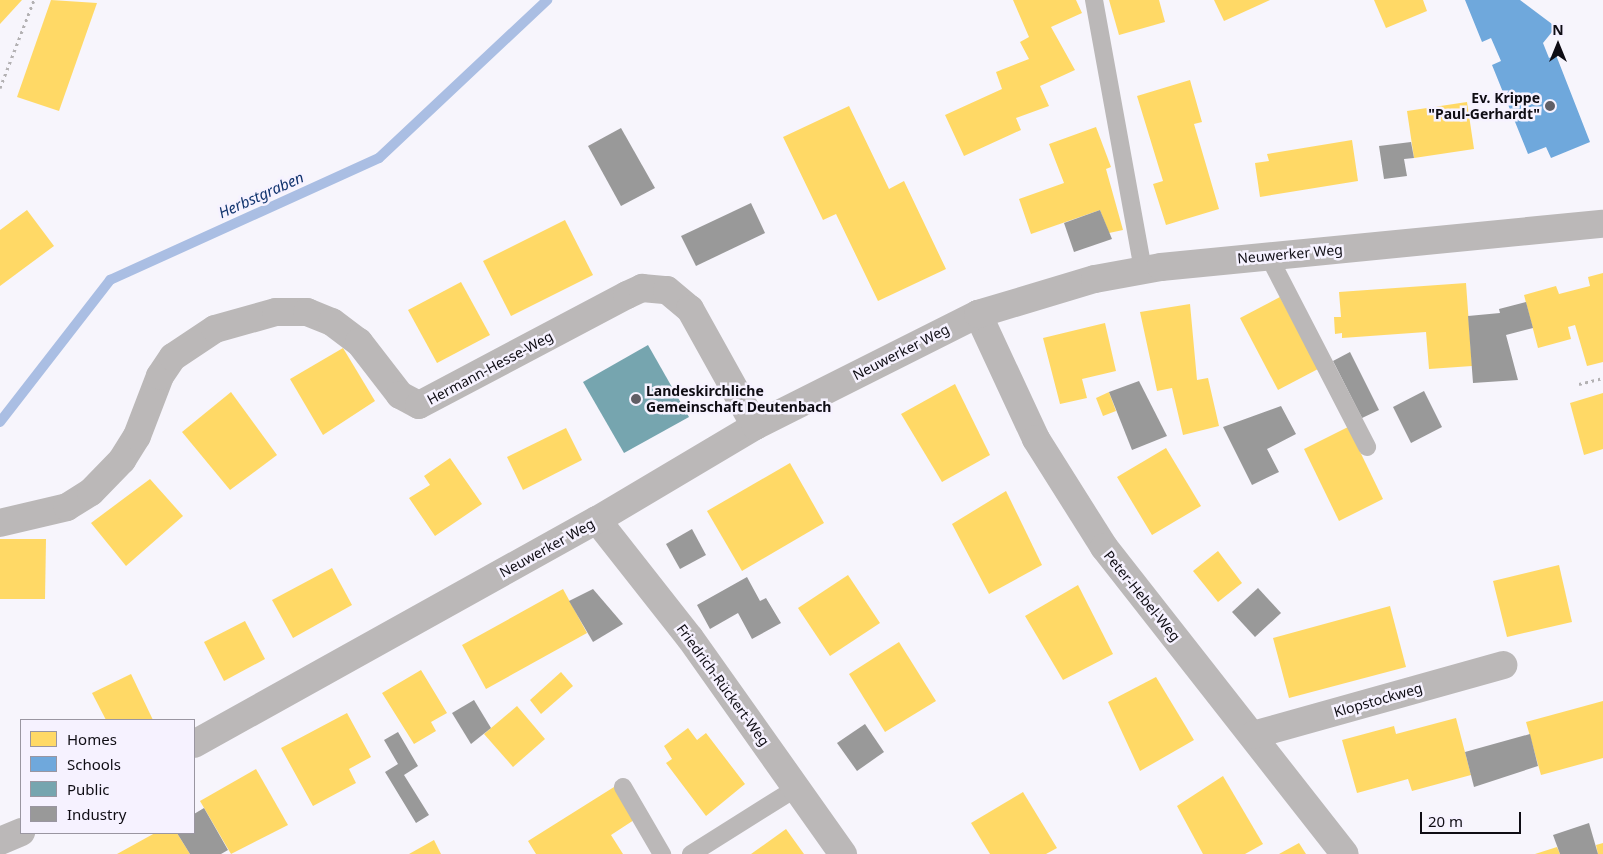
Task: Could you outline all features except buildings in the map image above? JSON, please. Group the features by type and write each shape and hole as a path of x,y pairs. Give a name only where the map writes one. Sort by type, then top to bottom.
{"street":[{"name":"Neuwerker Weg","path":"195,743 598,520 755,426 978,314 1143,270 1268,255 1603,224"},
{"name":"Hermann-Hesse-Weg","path":"0,523 67,507 91,492 122,460 137,436 160,376 173,357 215,329 276,312 307,312 332,322 359,342 403,398 419,405 642,288 667,290 690,309 755,426"},
{"name":"Peter-Hebel-Weg","path":"978,314 1064,488 1104,547 1345,854"},
{"name":"Friedrich-Rückert-Weg","path":"598,520 798,787 843,854"},
{"name":"Klopstockweg","path":"1253,735 1503,665"}],"lane":[{"path":"1094,0 1143,270"},
{"path":"1268,255 1367,447"},
{"path":"623,787 662,854"},
{"path":"691,854 798,787"}],"path":[{"path":"0,88 34,0"},
{"path":"1579,384 1603,378"}],"waterway":[{"name":"Herbstgraben","path":"0,422 110,280 379,158 547,0"}],"place":[{"name":"Ev. Krippe \"Paul-Gerhardt\"","path":"1550,106"},
{"name":"Landeskirchliche Gemeinschaft Deutenbach","path":"636,399"}]}
